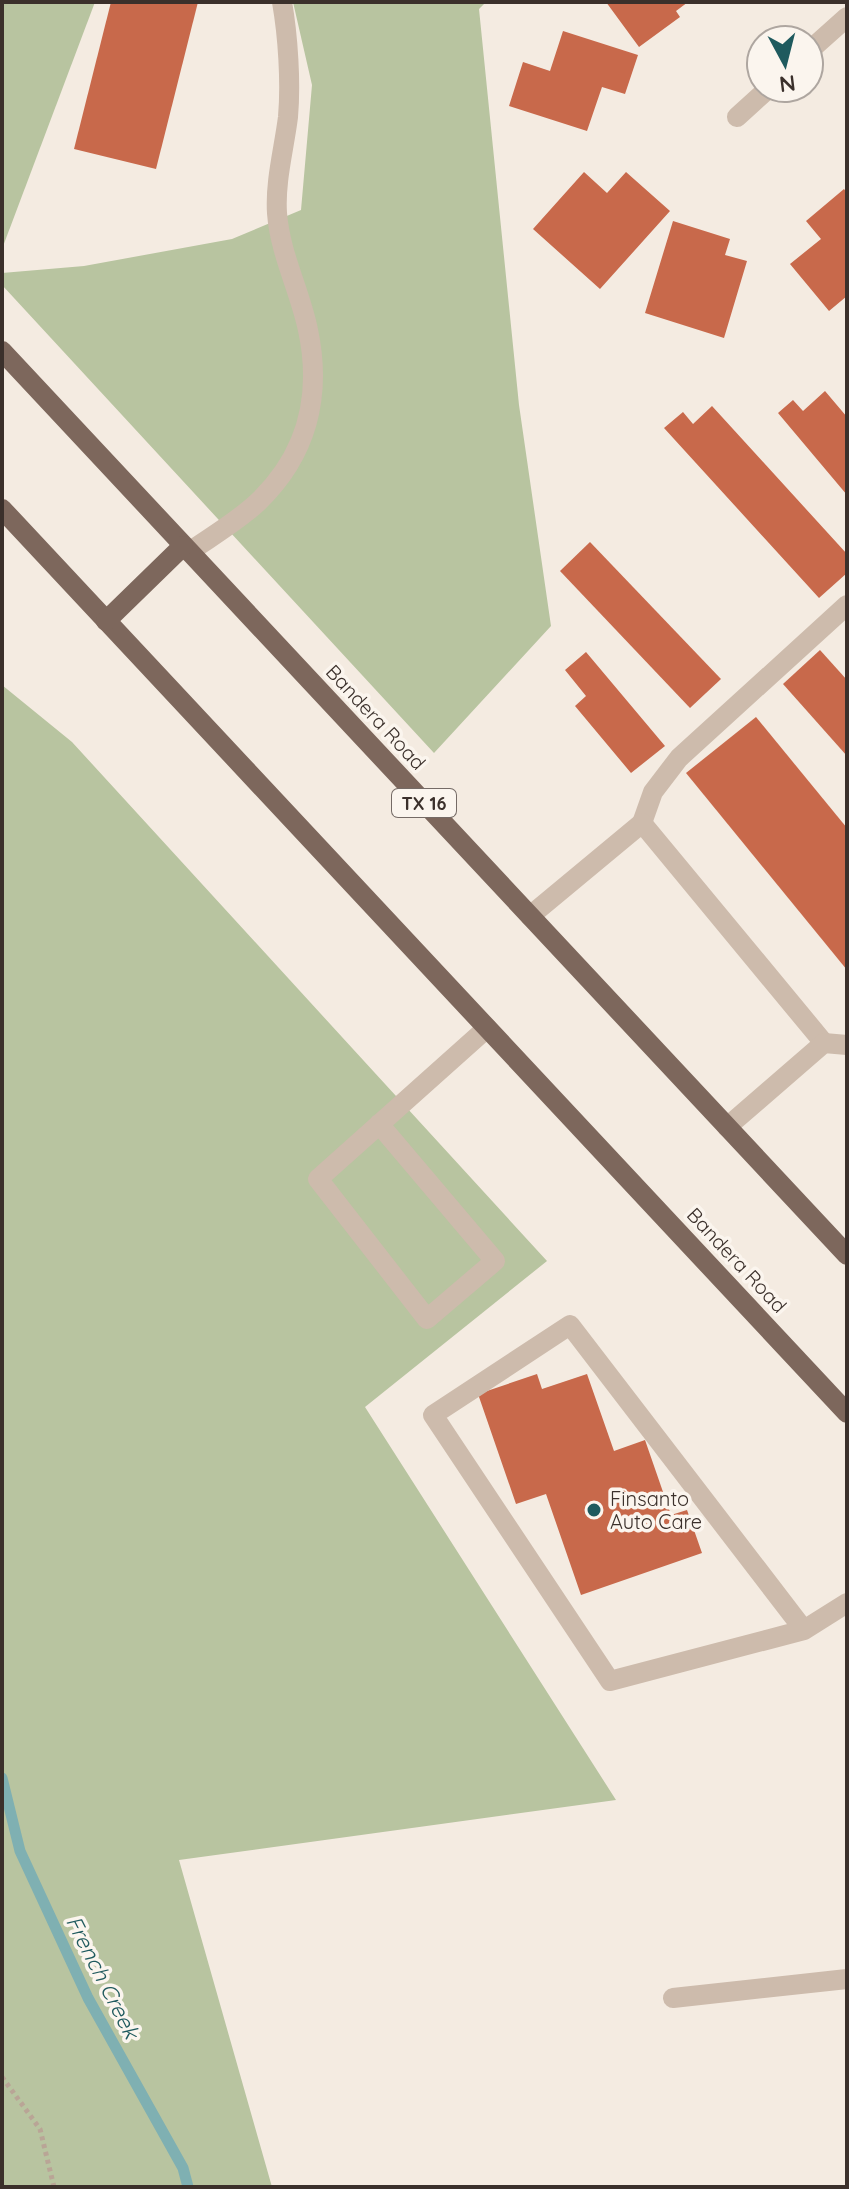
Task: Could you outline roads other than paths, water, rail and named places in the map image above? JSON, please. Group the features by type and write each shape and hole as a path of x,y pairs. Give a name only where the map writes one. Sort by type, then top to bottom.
{"main road":[{"name":"Bandera Road","path":"2,351 847,1255"},
{"name":"Bandera Road","path":"2,509 847,1413"},
{"path":"106,621 186,549"}],"street":[{"path":"186,549 258,502 297,450 308,425 314,383 308,330 284,253 277,213 280,161 288,114 287,42 282,2"},
{"path":"825,37 847,17"},
{"path":"737,117 751,104"},
{"path":"530,916 642,823 653,792 679,758 847,605"},
{"path":"642,823 824,1043 847,1045"},
{"path":"379,1124 495,1261 427,1319 318,1179 379,1124 487,1028"},
{"path":"727,1127 824,1043"},
{"path":"804,1630 570,1325 433,1415 610,1681 804,1630 847,1603"},
{"path":"673,1998 847,1979"}],"waterway":[{"name":"French Creek","path":"2,1778 20,1851 88,1998 183,2168 188,2187"}],"place":[{"name":"Finsanto Auto Care","path":"594,1510"}]}
